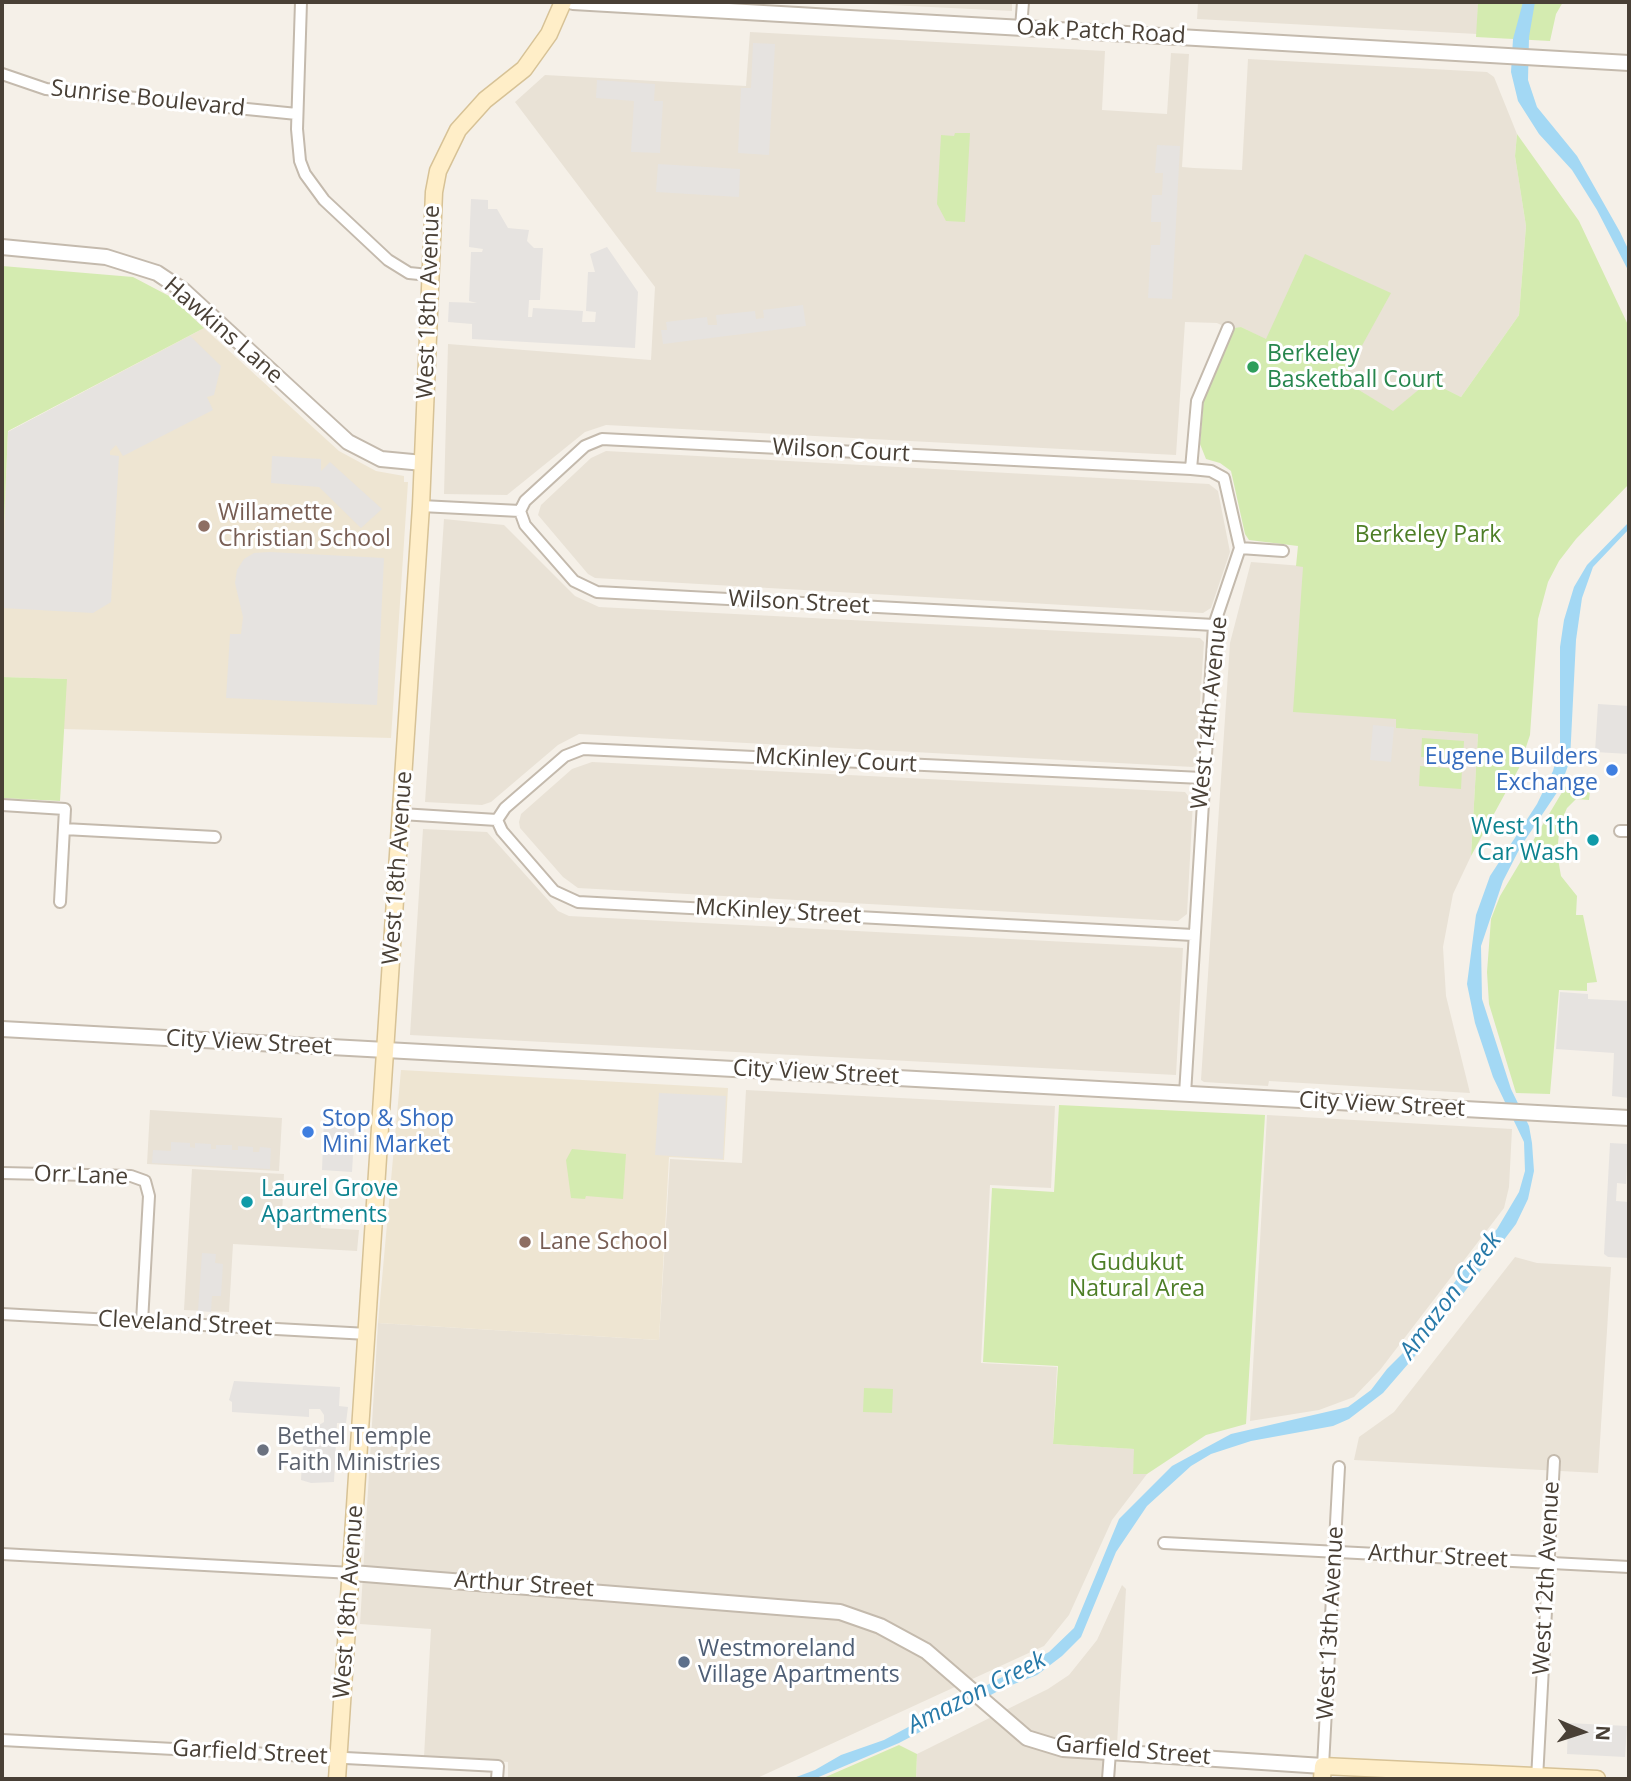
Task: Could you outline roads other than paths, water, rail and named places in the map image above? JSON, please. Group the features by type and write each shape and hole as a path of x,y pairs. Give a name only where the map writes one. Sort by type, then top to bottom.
{"main road":[{"name":"West 18th Avenue","path":"337,1779 421,506 434,192 448,148 471,115 524,69 538,51 563,2"},
{"name":"Garfield Street","path":"1323,1772 1597,1779"}],"street":[{"path":"301,2 297,114 300,162 324,200 387,260 409,273 429,275"},
{"name":"Oak Patch Road","path":"573,2 650,4 1629,63"},
{"path":"1021,28 1023,2"},
{"name":"Sunrise Boulevard","path":"2,74 46,89 297,114"},
{"name":"Hawkins Lane","path":"2,247 106,257 157,273 184,291 348,442 381,459 423,463"},
{"path":"1228,328 1197,401 1191,469 1212,471 1224,478 1240,548 1283,551"},
{"name":"Wilson Court","path":"520,511 527,499 585,446 602,439 1191,469"},
{"path":"421,506 520,511"},
{"name":"Wilson Street","path":"520,511 525,525 575,581 597,592 1213,625"},
{"name":"West 14th Avenue","path":"1185,1094 1213,625 1240,548"},
{"name":"McKinley Court","path":"497,820 505,808 565,756 583,749 1202,778"},
{"path":"2,805 65,808 60,902"},
{"path":"401,814 497,820"},
{"name":"McKinley Street","path":"497,820 502,831 554,891 578,902 1193,935"},
{"path":"64,829 215,837"},
{"name":"City View Street","path":"2,1029 1629,1118"},
{"name":"Orr Lane","path":"2,1173 131,1176 145,1181 149,1196 142,1322"},
{"name":"Cleveland Street","path":"2,1314 368,1334"},
{"name":"West 12th Avenue","path":"1537,1778 1554,1461"},
{"name":"West 13th Avenue","path":"1323,1772 1339,1467"},
{"name":"Arthur Street","path":"1164,1543 1629,1567"},
{"name":"Arthur Street","path":"2,1554 352,1573 840,1612 880,1626 943,1664 1009,1725"},
{"name":"Garfield Street","path":"1009,1725 1027,1738 1063,1749 1323,1772"},
{"name":"Garfield Street","path":"2,1740 498,1766 497,1779"},
{"path":"1108,1779 1110,1752"}],"water":[{"path":"1523,2 1535,2 1529,37 1528,80 1537,107 1577,156 1620,232 1629,251 1629,272 1597,210 1572,170 1539,134 1518,101 1511,72 1513,39"},
{"name":"Amazon Creek","path":"1629,522 1629,529 1593,567 1582,598 1576,640 1570,760 1560,788 1521,846 1503,881 1481,946 1482,999 1511,1089 1529,1126 1532,1143 1534,1171 1528,1199 1516,1224 1421,1349 1383,1393 1349,1419 1333,1426 1251,1441 1211,1454 1191,1466 1147,1506 1116,1552 1081,1637 1062,1656 1037,1675 1004,1688 899,1743 814,1779 791,1779 815,1770 841,1755 884,1740 1049,1652 1074,1628 1119,1519 1172,1466 1231,1434 1348,1407 1371,1390 1408,1348 1469,1262 1497,1229 1519,1192 1525,1171 1524,1142 1493,1077 1475,1023 1467,984 1476,915 1490,876 1537,804 1553,771 1560,745 1560,647 1564,620 1574,587 1587,565"}],"place":[{"name":"Berkeley Basketball Court","path":"1253,367"},
{"name":"Willamette Christian School","path":"204,526"},
{"name":"Eugene Builders Exchange","path":"1612,770"},
{"name":"West 11th Car Wash","path":"1593,840"},
{"name":"Stop & Shop Mini Market","path":"308,1132"},
{"name":"Laurel Grove Apartments","path":"247,1202"},
{"name":"Lane School","path":"525,1242"},
{"name":"Bethel Temple Faith Ministries","path":"263,1450"},
{"name":"Westmoreland Village Apartments","path":"684,1662"}],"park label":[{"name":"Berkeley Park","path":"1428,535"},
{"name":"Gudukut Natural Area","path":"1137,1276"}]}
